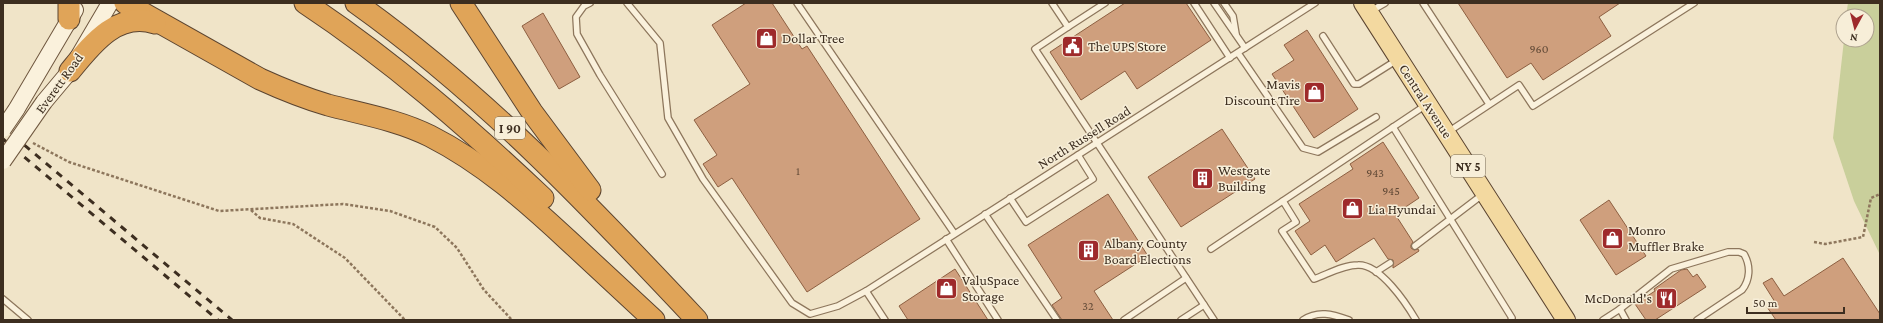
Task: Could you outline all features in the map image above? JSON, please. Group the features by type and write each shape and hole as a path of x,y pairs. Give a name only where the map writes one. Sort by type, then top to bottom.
{"highway":[{"path":"125,3 254,76 282,89 305,98 401,124 428,135 453,148 484,168 520,196 654,320"},
{"name":"I 90","path":"305,3 373,51 464,125 548,203 660,320"},
{"name":"I 90","path":"356,3 402,37 482,103 568,183 697,320"},
{"path":"461,3 532,112 649,269"},
{"path":"70,71 95,41 116,25 129,21 141,20 175,30"}],"main road":[{"name":"Central Avenue","path":"1366,8 1566,320"}],"street":[{"name":"Everett Road","path":"3,160 44,102 70,71 110,3"},
{"name":"Everett Road","path":"3,129 16,110 72,8"}],"lane":[{"path":"590,3 584,6 576,17 577,34 600,75 662,174"},
{"name":"North Russell Road","path":"627,3 660,43 668,118 703,179 792,303 810,314 838,306 866,291 946,238 1315,3"},
{"path":"797,3 954,233"},
{"path":"1052,3 1068,27"},
{"path":"1105,3 1035,49 1214,320"},
{"path":"1194,3 1230,58"},
{"path":"1214,3 1245,48"},
{"path":"1224,3 1233,16 1236,36"},
{"path":"1366,8 1385,3"},
{"path":"1423,3 1489,104"},
{"path":"1446,133 1519,85 1533,106 1694,3"},
{"path":"1322,36 1354,84 1359,84 1399,59"},
{"path":"1238,52 1303,148 1318,152 1376,117"},
{"path":"1211,249 1428,104"},
{"path":"1393,126 1508,312 1511,320"},
{"path":"1010,198 1026,222 1093,179 1078,155"},
{"path":"1415,246 1486,193"},
{"path":"1283,201 1296,222 1282,231 1314,279 1359,264 1372,269 1398,292 1416,320"},
{"path":"985,214 1057,320"},
{"path":"946,238 998,320"},
{"path":"1603,320 1620,309 1671,269 1728,252 1739,252 1744,254 1749,271 1747,284 1742,290 1697,320"},
{"path":"1376,272 1390,263"},
{"path":"1124,320 1186,278"},
{"path":"866,291 885,320"},
{"path":"3,299 28,320"},
{"path":"1181,320 1204,305"},
{"path":"1620,309 1626,320"},
{"path":"1303,320 1312,314 1335,315 1349,320"}],"path":[{"path":"32,143 69,162 219,211 343,204 390,211 435,227 457,248 484,290 512,320"},
{"path":"1814,242 1825,244 1863,237 1871,198 1880,194"},
{"path":"251,210 260,218 293,224 345,258 405,320"}],"green space":[{"path":"1848,3 1880,3 1880,255 1854,201 1833,138 1843,48 1875,48 1875,8 1847,8"}],"building":[{"path":"746,3 772,3 802,49 807,46 920,219 807,292 732,178 718,187 703,164 717,155 694,120 750,84 712,25"},
{"path":"1125,3 1186,3 1211,40 1137,89 1125,71 1081,100 1050,52"},
{"path":"1458,3 1620,3 1599,17 1611,36 1543,80 1531,63 1507,78"},
{"path":"543,13 580,77 559,89 522,26"},
{"name":"Mavis Discount Tire","path":"1307,30 1358,109 1314,138 1272,74 1294,60 1284,45"},
{"name":"Westgate Building","path":"1222,129 1255,179 1181,227 1148,177"},
{"name":"Lia Hyundai","path":"1383,142 1419,198 1395,214 1413,242 1411,248 1414,250 1418,249 1419,251 1393,268 1393,260 1388,259 1374,238 1336,262 1325,245 1311,255 1295,231 1310,221 1299,204 1353,169 1350,164"},
{"name":"Albany County Board Elections","path":"1108,194 1148,256 1094,291 1113,320 1062,320 1052,305 1062,298 1028,245"},
{"name":"Monro Muffler Brake","path":"1609,200 1646,256 1616,275 1580,220"},
{"path":"1843,258 1880,314 1880,320 1776,320 1767,307 1775,302 1763,283 1772,278 1784,296"},
{"name":"ValuSpace Storage","path":"955,269 988,320 908,320 899,306"},
{"name":"McDonald's","path":"1687,269 1693,277 1697,274 1706,287 1655,320 1646,320 1635,304 1655,291 1654,289 1681,270"}],"railway":[{"path":"3,127 232,320"},
{"path":"3,139 218,320"}],"place":[{"name":"Dollar Tree","path":"766,38"},
{"name":"The UPS Store","path":"1073,46"},
{"name":"Mavis Discount Tire","path":"1315,92"},
{"name":"Westgate Building","path":"1202,178"},
{"name":"Lia Hyundai","path":"1353,209"},
{"name":"Monro Muffler Brake","path":"1613,238"},
{"name":"Albany County Board Elections","path":"1088,251"},
{"name":"ValuSpace Storage","path":"947,288"},
{"name":"McDonald's","path":"1667,298"}]}
